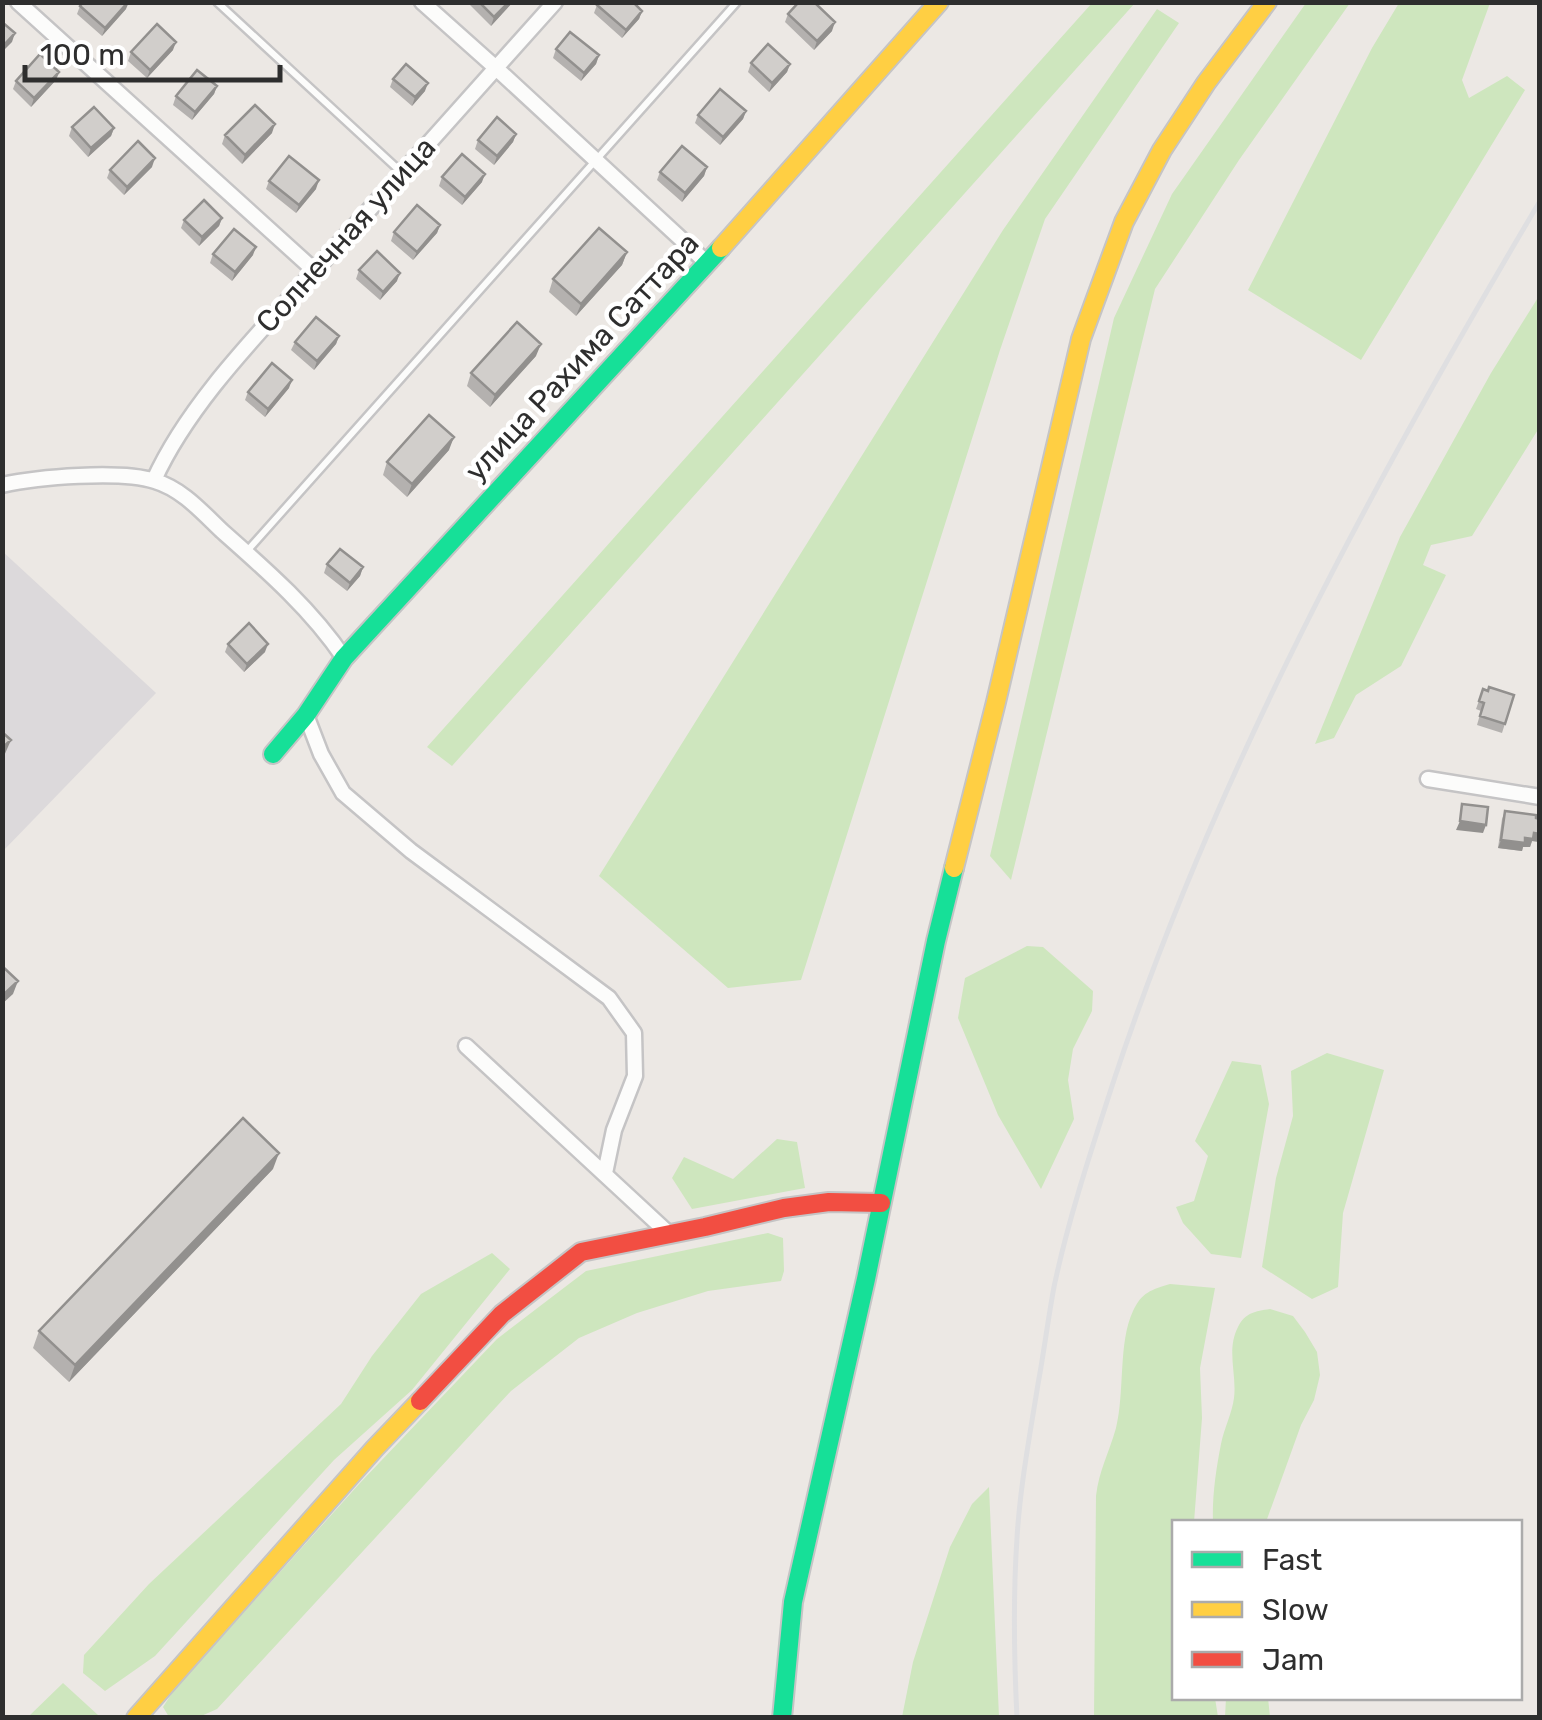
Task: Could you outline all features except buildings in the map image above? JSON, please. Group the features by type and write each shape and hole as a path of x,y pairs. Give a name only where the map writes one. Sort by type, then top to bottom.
{"street":[{"path":"18,2 314,271"},
{"path":"422,2 706,263"},
{"name":"Солнечная улица","path":"154,480 163,460 219,378 555,2"},
{"name":"улица Рахима Саттара","path":"272,754 306,715 344,658 939,2"},
{"path":"782,1718 793,1602 936,941 1081,339 1124,222 1162,150 1267,2"},
{"path":"2,485 48,478 134,477 175,488 263,566 320,626 344,658"},
{"path":"306,715 321,754 343,793 410,851 609,998 634,1034 635,1076 614,1130 605,1173"},
{"path":"1428,778 1540,797"},
{"path":"466,1046 668,1233"},
{"path":"136,1718 375,1448 502,1314 580,1252 784,1208 828,1202 882,1203"}],"lane":[{"path":"216,2 401,172"},
{"path":"246,552 738,2"}],"shaded area":[{"path":"2,551 156,693 3,851 2,851"}],"green space":[{"path":"1092,3 1135,3 452,766 427,747"},
{"path":"1306,3 1350,3 1239,160 1155,289 1011,880 990,856 1114,318 1172,194"},
{"path":"1399,3 1490,3 1462,80 1469,98 1507,76 1525,90 1361,360 1248,290"},
{"path":"1157,9 1179,23 1045,219 801,980 728,988 599,876 1003,230"},
{"path":"1539,296 1539,428 1472,536 1431,545 1423,565 1446,575 1401,666 1356,695 1334,738 1315,744 1400,537 1491,373"},
{"path":"1027,946 1043,947 1093,991 1092,1011 1073,1049 1068,1080 1074,1119 1041,1189 998,1115 958,1018 965,978"},
{"path":"1327,1053 1384,1070 1343,1213 1338,1287 1312,1299 1262,1267 1276,1178 1293,1116 1291,1071"},
{"path":"1232,1061 1261,1065 1269,1104 1241,1258 1211,1254 1183,1223 1176,1207 1194,1201 1208,1156 1195,1141"},
{"path":"777,1139 797,1142 805,1188 692,1209 672,1178 684,1157 733,1179"},
{"path":"768,1233 783,1238 781,1281 708,1291 637,1313 579,1338 511,1391 217,1709 199,1717 169,1717 163,1707 174,1690 360,1483 497,1339 586,1271"},
{"path":"492,1253 510,1269 412,1390 334,1460 155,1656 105,1691 83,1673 84,1655 149,1584 341,1404 372,1356 421,1294"},
{"path":"1170,1284 1215,1288 1200,1368 1202,1418 1194,1520 1172,1520 1172,1700 1215,1700 1218,1717 1094,1717 1097,1487 1119,1414 1128,1324 1136,1305 1152,1290"},
{"path":"1270,1309 1293,1316 1317,1352 1320,1375 1267,1520 1213,1520 1217,1463 1234,1398 1235,1336 1241,1322 1255,1312"},
{"path":"989,1487 999,1717 902,1717 913,1662 950,1547 972,1504"},
{"path":"63,1683 98,1715 28,1717"},
{"path":"1226,1700 1268,1700 1270,1717 1225,1717"}],"railway":[{"path":"1017,1718 1015,1583 1026,1461 1060,1262 1113,1083 1199,854 1302,631 1418,413 1540,201"}],"traffic: fast":[{"path":"273,754 306,715 344,658 721,248"},
{"path":"782,1718 793,1602 954,868"}],"traffic: slow":[{"path":"721,248 939,2"},
{"path":"954,868 1081,339 1124,222 1162,150 1267,2"},
{"path":"136,1718 420,1401"}],"traffic: jam":[{"path":"420,1401 502,1314 581,1252 784,1208 829,1202 881,1203"}]}
